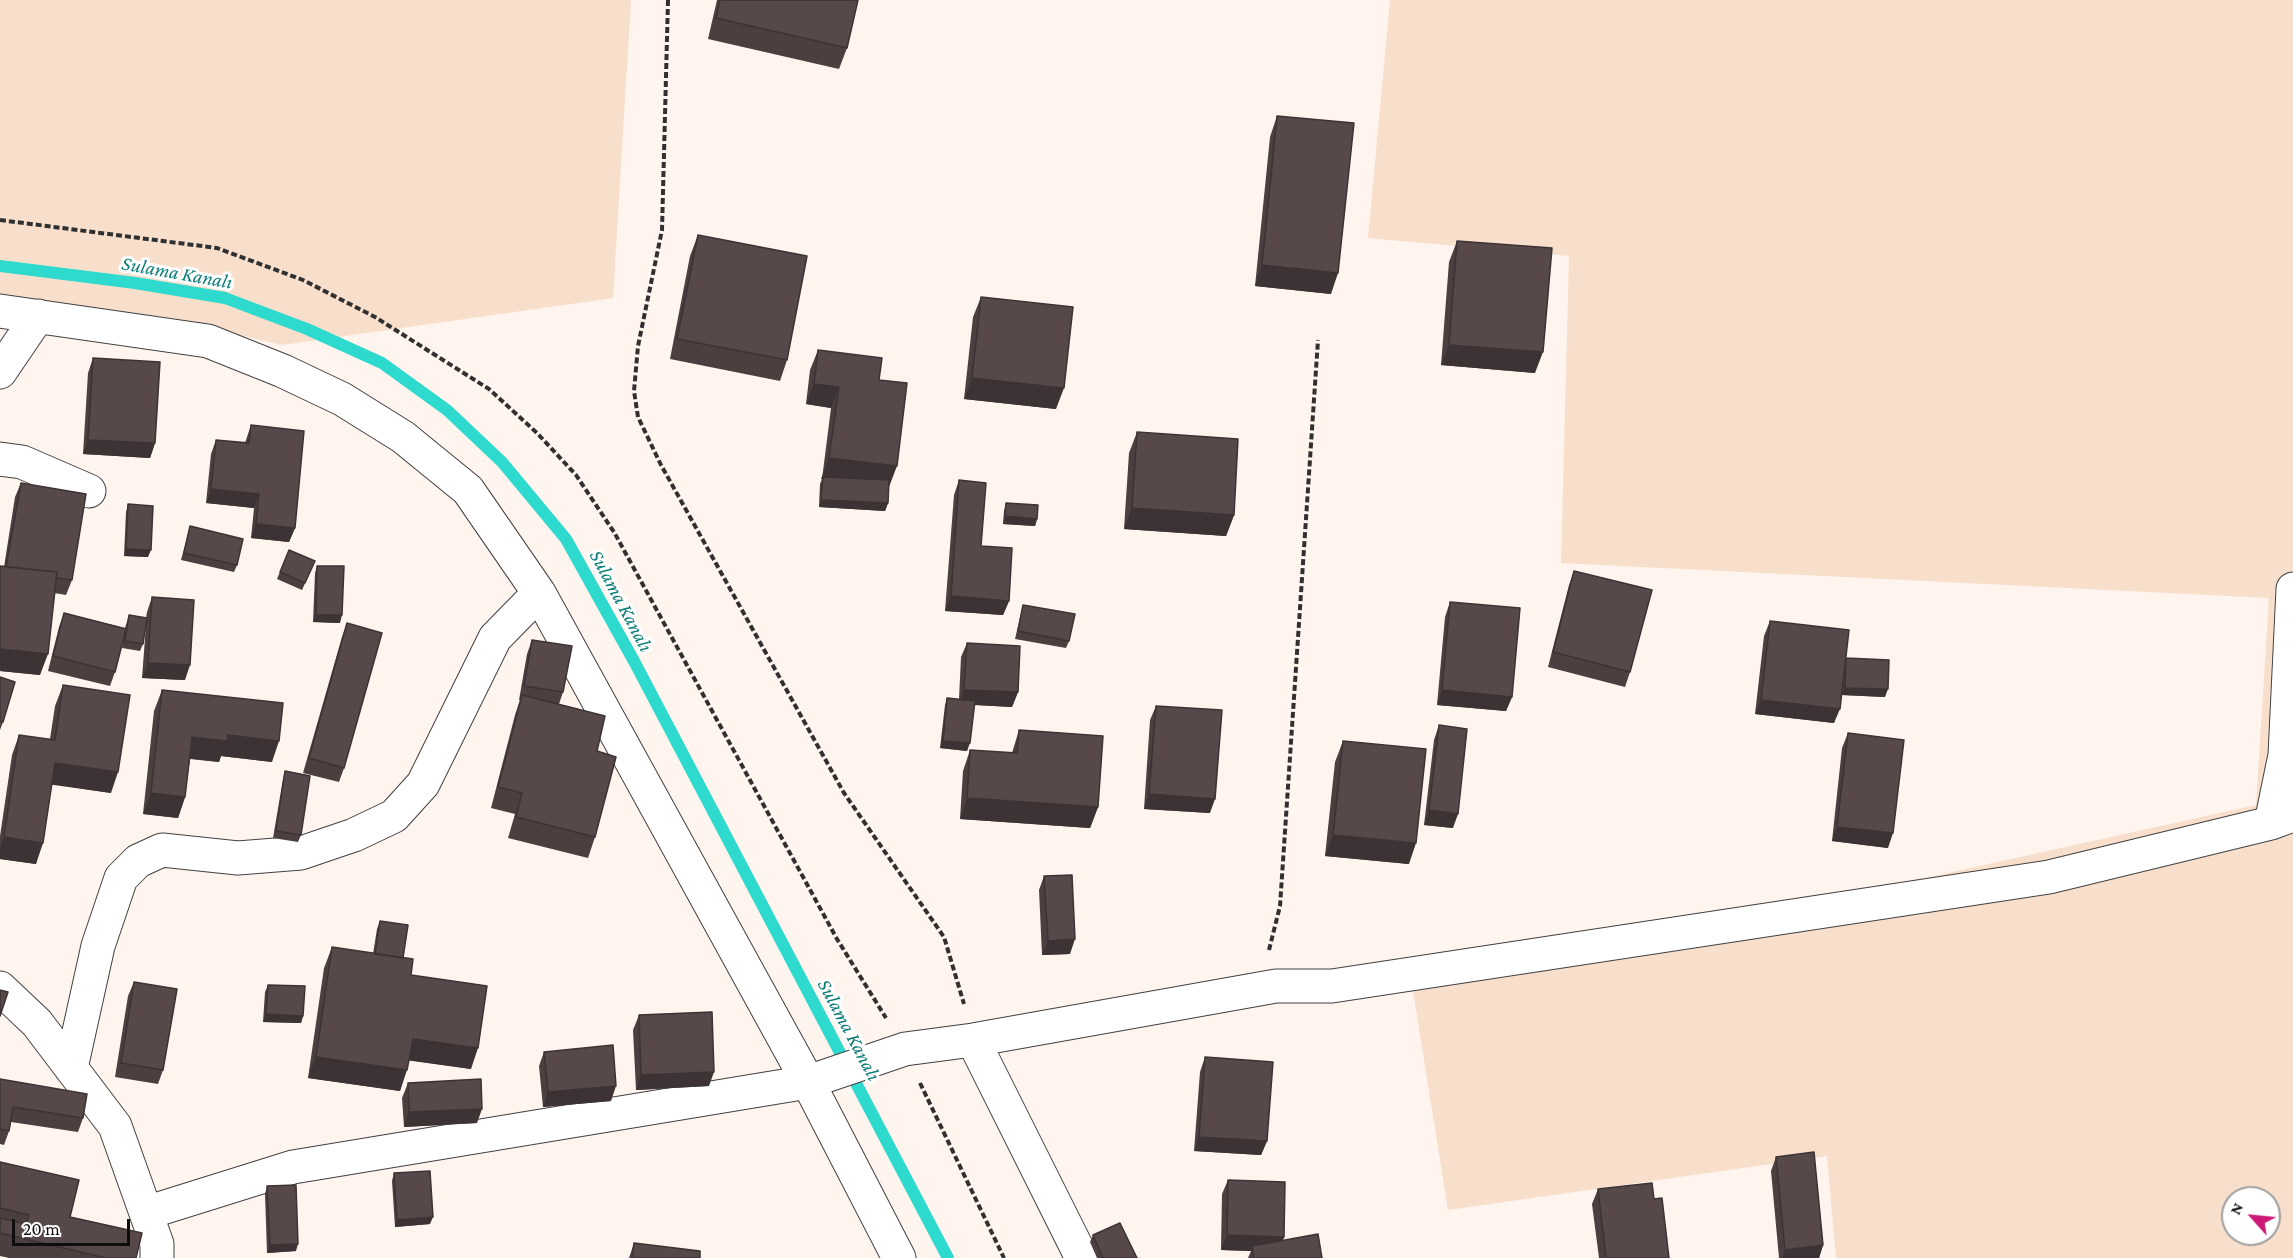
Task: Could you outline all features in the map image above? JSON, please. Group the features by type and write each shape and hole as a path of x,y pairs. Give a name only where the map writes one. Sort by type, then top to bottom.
{"street":[{"path":"0,311 208,341 283,371 342,399 404,436 468,490 538,592 818,1079 899,1258"},
{"path":"0,372 38,316"},
{"path":"0,459 22,462 89,490"},
{"path":"146,1213 293,1167 818,1079 905,1049 973,1040 1276,986 1332,986 2049,877 2282,819 2293,589"},
{"path":"71,1068 98,946 121,878 138,861 162,850 238,858 301,854 394,816 423,784 495,638 538,592"},
{"path":"0,988 36,1023 115,1126 157,1244 157,1258"},
{"path":"973,1040 1082,1258"}],"path":[{"path":"668,0 662,230 638,346 634,391 639,417 661,465 844,793 944,937 973,1040"},
{"path":"1260,989 1280,906 1318,340"}],"shaded area":[{"path":"0,0 631,0 613,298 282,345 169,319 0,297"},
{"path":"1390,0 2293,0 2293,1258 1836,1258 1827,1156 1448,1210 1413,991 2256,805 2269,598 1561,563 1569,256 1368,238"}],"building":[{"path":"720,0 858,0 847,48 716,18"},
{"path":"1277,116 1354,123 1338,273 1262,265"},
{"path":"698,235 807,256 787,360 677,339"},
{"path":"1457,241 1552,248 1543,352 1449,345"},
{"path":"981,297 1073,307 1064,388 972,378"},
{"path":"818,350 882,358 879,380 907,383 897,466 829,458 839,387 814,384"},
{"path":"93,358 160,362 155,443 88,440"},
{"path":"251,425 304,431 295,528 256,524 259,494 211,489 216,440 249,443"},
{"path":"1137,432 1238,439 1234,515 1132,508"},
{"path":"823,477 889,480 888,503 821,500"},
{"path":"959,480 986,483 981,546 1012,548 1009,601 951,596"},
{"path":"21,483 86,494 72,580 56,578 57,572 6,567"},
{"path":"1006,503 1038,505 1037,519 1005,516"},
{"path":"128,504 153,506 151,550 126,549"},
{"path":"190,526 243,539 237,565 184,553"},
{"path":"289,550 315,561 305,583 280,572"},
{"path":"0,566 57,572 48,654 0,649"},
{"path":"317,566 344,566 342,615 316,615"},
{"path":"1574,571 1652,590 1630,672 1553,652"},
{"path":"152,597 194,600 190,665 148,663"},
{"path":"1450,602 1520,608 1512,697 1442,690"},
{"path":"1023,605 1075,614 1069,641 1018,631"},
{"path":"64,613 126,629 115,672 53,656"},
{"path":"129,615 147,618 143,644 125,641"},
{"path":"1770,621 1849,630 1840,709 1761,700"},
{"path":"347,623 382,633 344,768 309,758"},
{"path":"532,640 572,646 563,692 524,686"},
{"path":"967,643 1020,646 1018,692 964,690"},
{"path":"1846,658 1889,660 1888,689 1845,688"},
{"path":"0,677 15,682 3,722 0,721"},
{"path":"63,685 130,695 118,772 55,763 43,843 4,837 19,735 55,740"},
{"path":"162,690 283,703 279,741 228,735 227,741 192,737 185,797 151,793"},
{"path":"522,695 605,716 597,751 616,757 595,837 516,817 522,793 498,787"},
{"path":"947,698 975,701 970,743 943,741"},
{"path":"1156,706 1222,710 1215,799 1149,794"},
{"path":"1439,725 1467,729 1458,814 1429,810"},
{"path":"1019,730 1103,736 1098,807 967,798 970,750 1017,753"},
{"path":"1848,733 1904,740 1893,833 1837,827"},
{"path":"1343,741 1426,749 1416,843 1333,835"},
{"path":"285,771 310,776 301,835 276,831"},
{"path":"1072,875 1075,939 1048,941 1044,876"},
{"path":"380,921 408,925 403,958 375,954"},
{"path":"332,947 413,959 411,975 487,986 478,1048 413,1039 407,1070 316,1057"},
{"path":"134,982 177,989 163,1070 121,1063"},
{"path":"268,985 305,986 303,1016 266,1014"},
{"path":"0,990 8,992 0,1016"},
{"path":"712,1012 714,1072 641,1075 639,1015"},
{"path":"613,1045 616,1086 548,1092 544,1052"},
{"path":"1205,1057 1273,1062 1267,1141 1199,1137"},
{"path":"0,1079 87,1094 83,1118 13,1107 9,1131 0,1129"},
{"path":"481,1079 482,1109 409,1112 408,1083"},
{"path":"1814,1152 1823,1245 1785,1250 1776,1157"},
{"path":"0,1162 79,1180 70,1217 142,1233 136,1258 106,1258 0,1233 0,1218 26,1224 29,1215 0,1208"},
{"path":"430,1171 433,1217 397,1220 394,1173"},
{"path":"1228,1180 1285,1182 1284,1237 1227,1235"},
{"path":"1652,1183 1654,1199 1662,1198 1669,1258 1606,1258 1598,1189"},
{"path":"296,1185 298,1244 270,1245 267,1186"},
{"path":"1120,1223 1137,1258 1103,1258 1093,1235"},
{"path":"1318,1234 1322,1258 1254,1258 1252,1246"},
{"path":"634,1243 700,1251 700,1258 632,1258"}],"waterway":[{"name":"Sulama Kanalı","path":"0,266 135,283 225,298 307,329 382,363 447,410 502,462 566,539 635,663 948,1258"}]}
